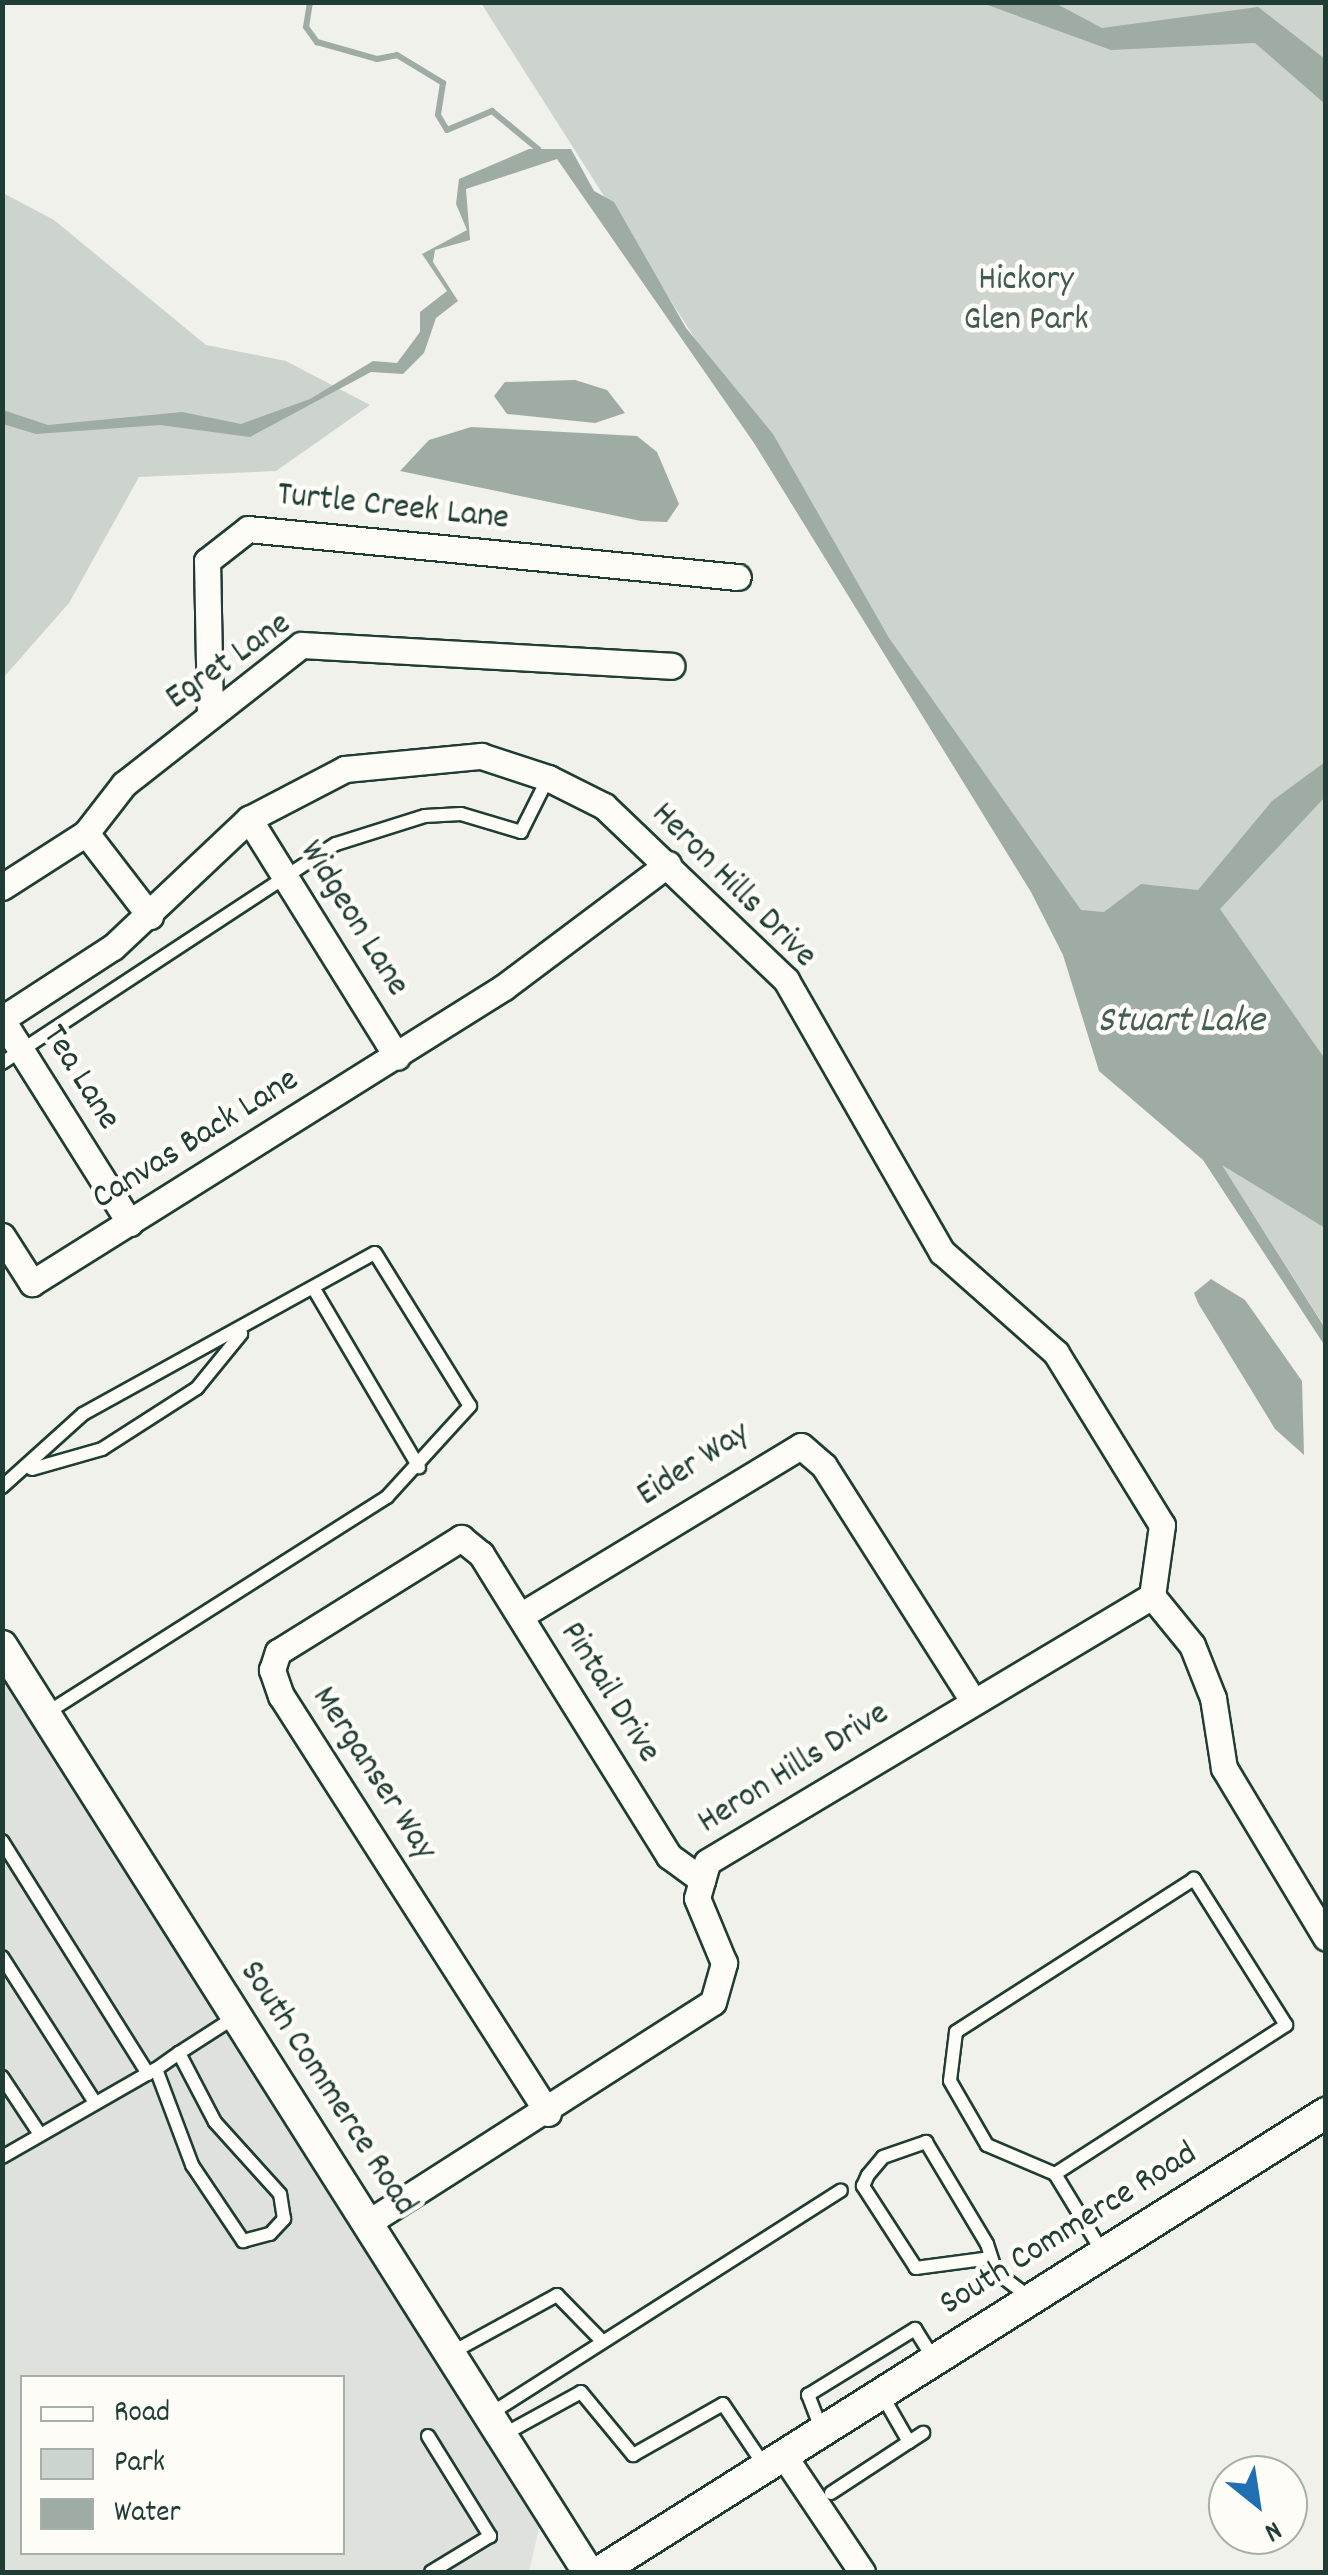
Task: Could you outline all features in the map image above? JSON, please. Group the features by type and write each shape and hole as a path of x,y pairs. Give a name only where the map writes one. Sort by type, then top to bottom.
{"street":[{"name":"Turtle Creek Lane","path":"210,715 207,561 248,529 738,577"},
{"name":"Egret Lane","path":"2,887 86,833 124,784 301,645 322,640 671,666"},
{"name":"Heron Hills Drive","path":"2,1020 150,916 249,819 346,769 411,757 481,756 548,778 604,806 786,980 942,1252 1031,1328 1076,1382 1162,1525 1145,1598 707,1862 702,1880 702,1926 724,1963 713,2002 548,2113 369,2222"},
{"name":"Widgeon Lane","path":"249,819 397,1057"},
{"path":"86,833 150,916"},
{"name":"Canvas Back Lane","path":"2,1236 32,1283 397,1057 668,864"},
{"name":"Tea Lane","path":"2,1020 12,1057 130,1223"},
{"name":"Eider Way","path":"520,1616 801,1446 824,1466 972,1699"},
{"name":"Pintail Drive","path":"461,1538 520,1616 669,1856 702,1880"},
{"name":"Merganser Way","path":"461,1538 306,1629 272,1670 548,2113"},
{"path":"1145,1598 1192,1645 1213,1698 1224,1768 1326,1938"},
{"name":"South Commerce Road","path":"2,1646 588,2572"},
{"name":"South Commerce Road","path":"599,2572 1326,2114"},
{"path":"775,2461 862,2572"}],"lane":[{"path":"12,1057 336,844 424,816 461,814 522,832 548,778"},
{"path":"30,1470 84,1414 179,1355 243,1331 375,1252 470,1406 418,1467 293,1559 45,1714"},
{"path":"314,1289 418,1467"},
{"path":"2,1487 30,1470 102,1448 197,1388 243,1331"},
{"path":"2,1841 152,2071 192,2165 226,2222 243,2241 270,2234 284,2219 280,2194 215,2122 179,2053"},
{"path":"1055,2174 1286,2025 1194,1879 958,2026 950,2082 986,2145 1055,2174 1102,2253"},
{"path":"2,1957 92,2098"},
{"path":"2,2157 92,2098 152,2071 236,2016"},
{"path":"2,2076 39,2133"},
{"path":"991,2258 916,2268 863,2186 868,2175 883,2157 926,2142 991,2258 1031,2298"},
{"path":"495,2426 602,2342 841,2190"},
{"path":"449,2354 557,2295 602,2342"},
{"path":"822,2431 808,2395 915,2329 934,2360"},
{"path":"495,2426 581,2392 633,2456 723,2404 775,2461"},
{"path":"882,2395 909,2442"},
{"path":"831,2493 923,2433"},
{"path":"428,2436 490,2536 431,2572"}],"shaded area":[{"path":"2,1627 546,2497 529,2572 3,2572"}],"green space":[{"name":"Hickory Glen Park","path":"481,3 1325,3 1325,1327"},
{"path":"3,193 54,220 206,345 286,361 370,405 276,471 139,477 69,603 3,678"}],"water":[{"path":"982,3 1055,3 1102,28 1258,7 1325,59 1325,104 1255,43 1111,50"},
{"name":"Stuart Lake","path":"529,149 571,149 594,191 614,202 686,328 773,434 889,638 1081,910 1104,912 1141,884 1198,890 1272,801 1325,762 1325,797 1220,909 1325,1059 1325,1228 1222,1165 1325,1328 1325,1346 1203,1160 1099,1071 1063,955 1031,892 754,443 557,159 466,189 470,240 435,250 433,262 458,301 436,318 424,353 403,374 371,372 250,437 160,425 36,434 3,424 3,410 48,425 182,412 241,424 310,399 373,361 397,363 420,332 420,312 447,291 422,254 467,230 456,204 459,179"},
{"path":"575,380 607,390 625,413 595,423 507,414 494,396 505,382"},
{"path":"471,427 637,436 657,452 679,504 667,522 641,521 400,471 429,440"},
{"path":"1211,1279 1245,1300 1302,1381 1304,1455 1275,1429 1198,1303 1194,1293"}],"waterway":[{"path":"310,2 306,27 317,42 377,59 397,55 443,83 438,115 447,130 492,111 538,149"}]}
